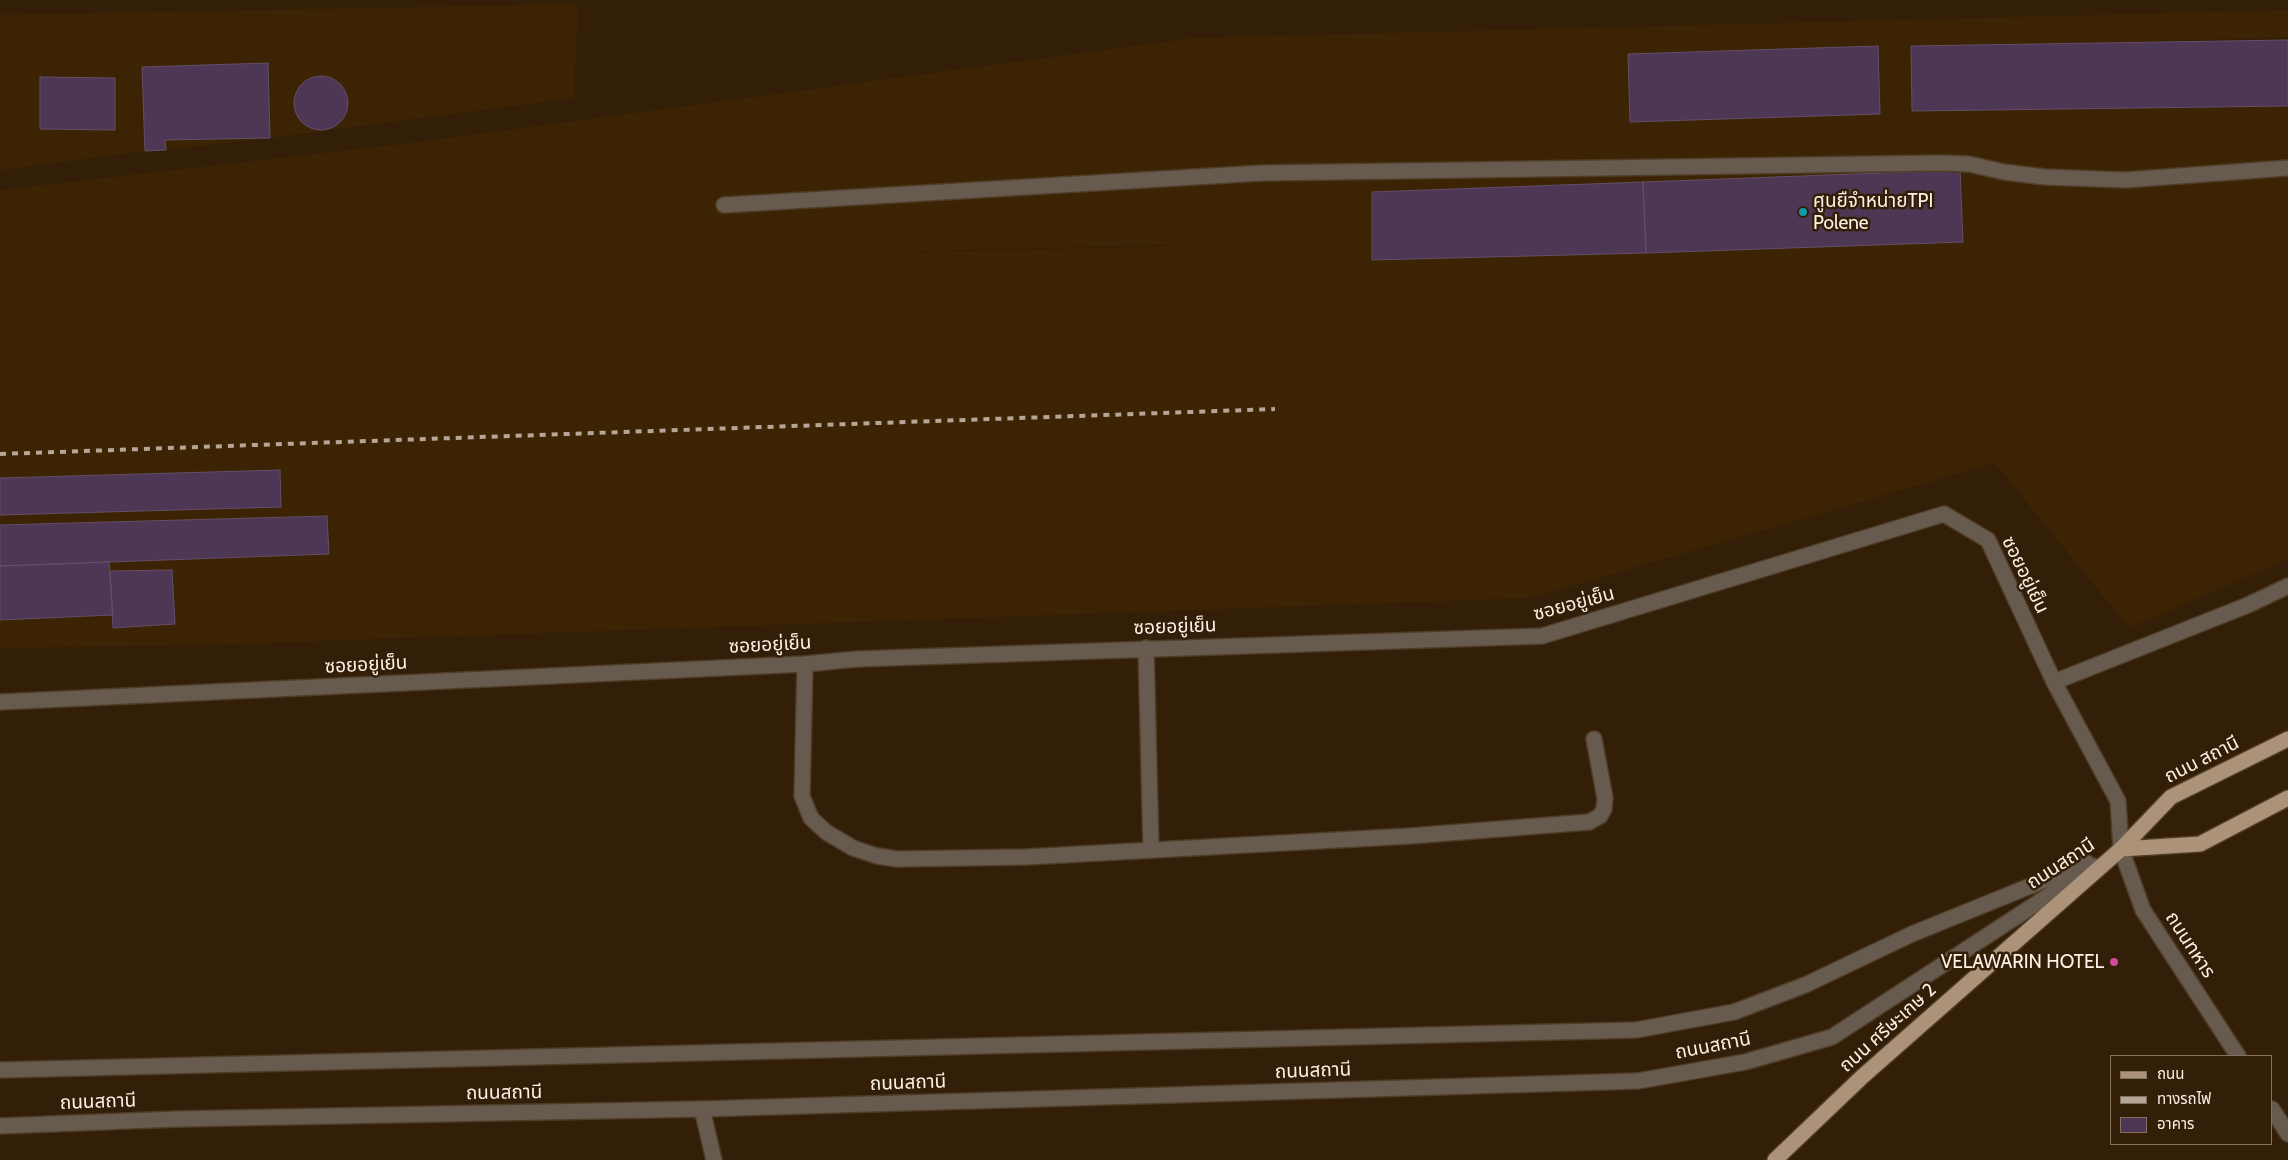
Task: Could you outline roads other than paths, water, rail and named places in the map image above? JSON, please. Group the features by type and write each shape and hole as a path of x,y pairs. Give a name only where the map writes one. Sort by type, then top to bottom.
{"main road":[{"name":"ถนน สถานี","path":"2121,849 2171,797 2288,738"},
{"path":"2121,849 2200,844 2288,798"},
{"name":"ถนน ศรีษะเกษ 2","path":"1775,1160 1863,1076 2121,849"}],"street":[{"path":"724,205 1272,173 1941,163 1969,164 2004,172 2045,177 2125,180 2288,168"},
{"name":"ซอยอยู่เย็น","path":"0,702 805,664 858,659 1542,636 1944,514 1988,540 2054,682 2118,801 2121,849"},
{"path":"2054,682 2248,605 2288,586"},
{"path":"1146,648 1152,849"},
{"path":"805,664 802,796 812,818 826,832 839,840 877,856 898,859 1026,857 1410,836 1589,822 1600,816 1604,804 1594,739"},
{"name":"ถนนทหาร","path":"2121,849 2142,910 2237,1055"},
{"name":"ถนนสถานี","path":"0,1070 1636,1030 1734,1012 1805,985 1912,934 2121,849"},
{"name":"ถนนสถานี","path":"0,1126 186,1118 702,1109 1638,1081 1745,1062 1832,1038 2121,849"},
{"path":"702,1109 714,1160"},
{"path":"2273,1111 2288,1134"}],"railway":[{"path":"0,454 1275,409"}],"place":[{"name":"ศูนยืจำหน่ายTPI Polene","path":"1803,212"},
{"name":"VELAWARIN HOTEL","path":"2114,962"}]}
